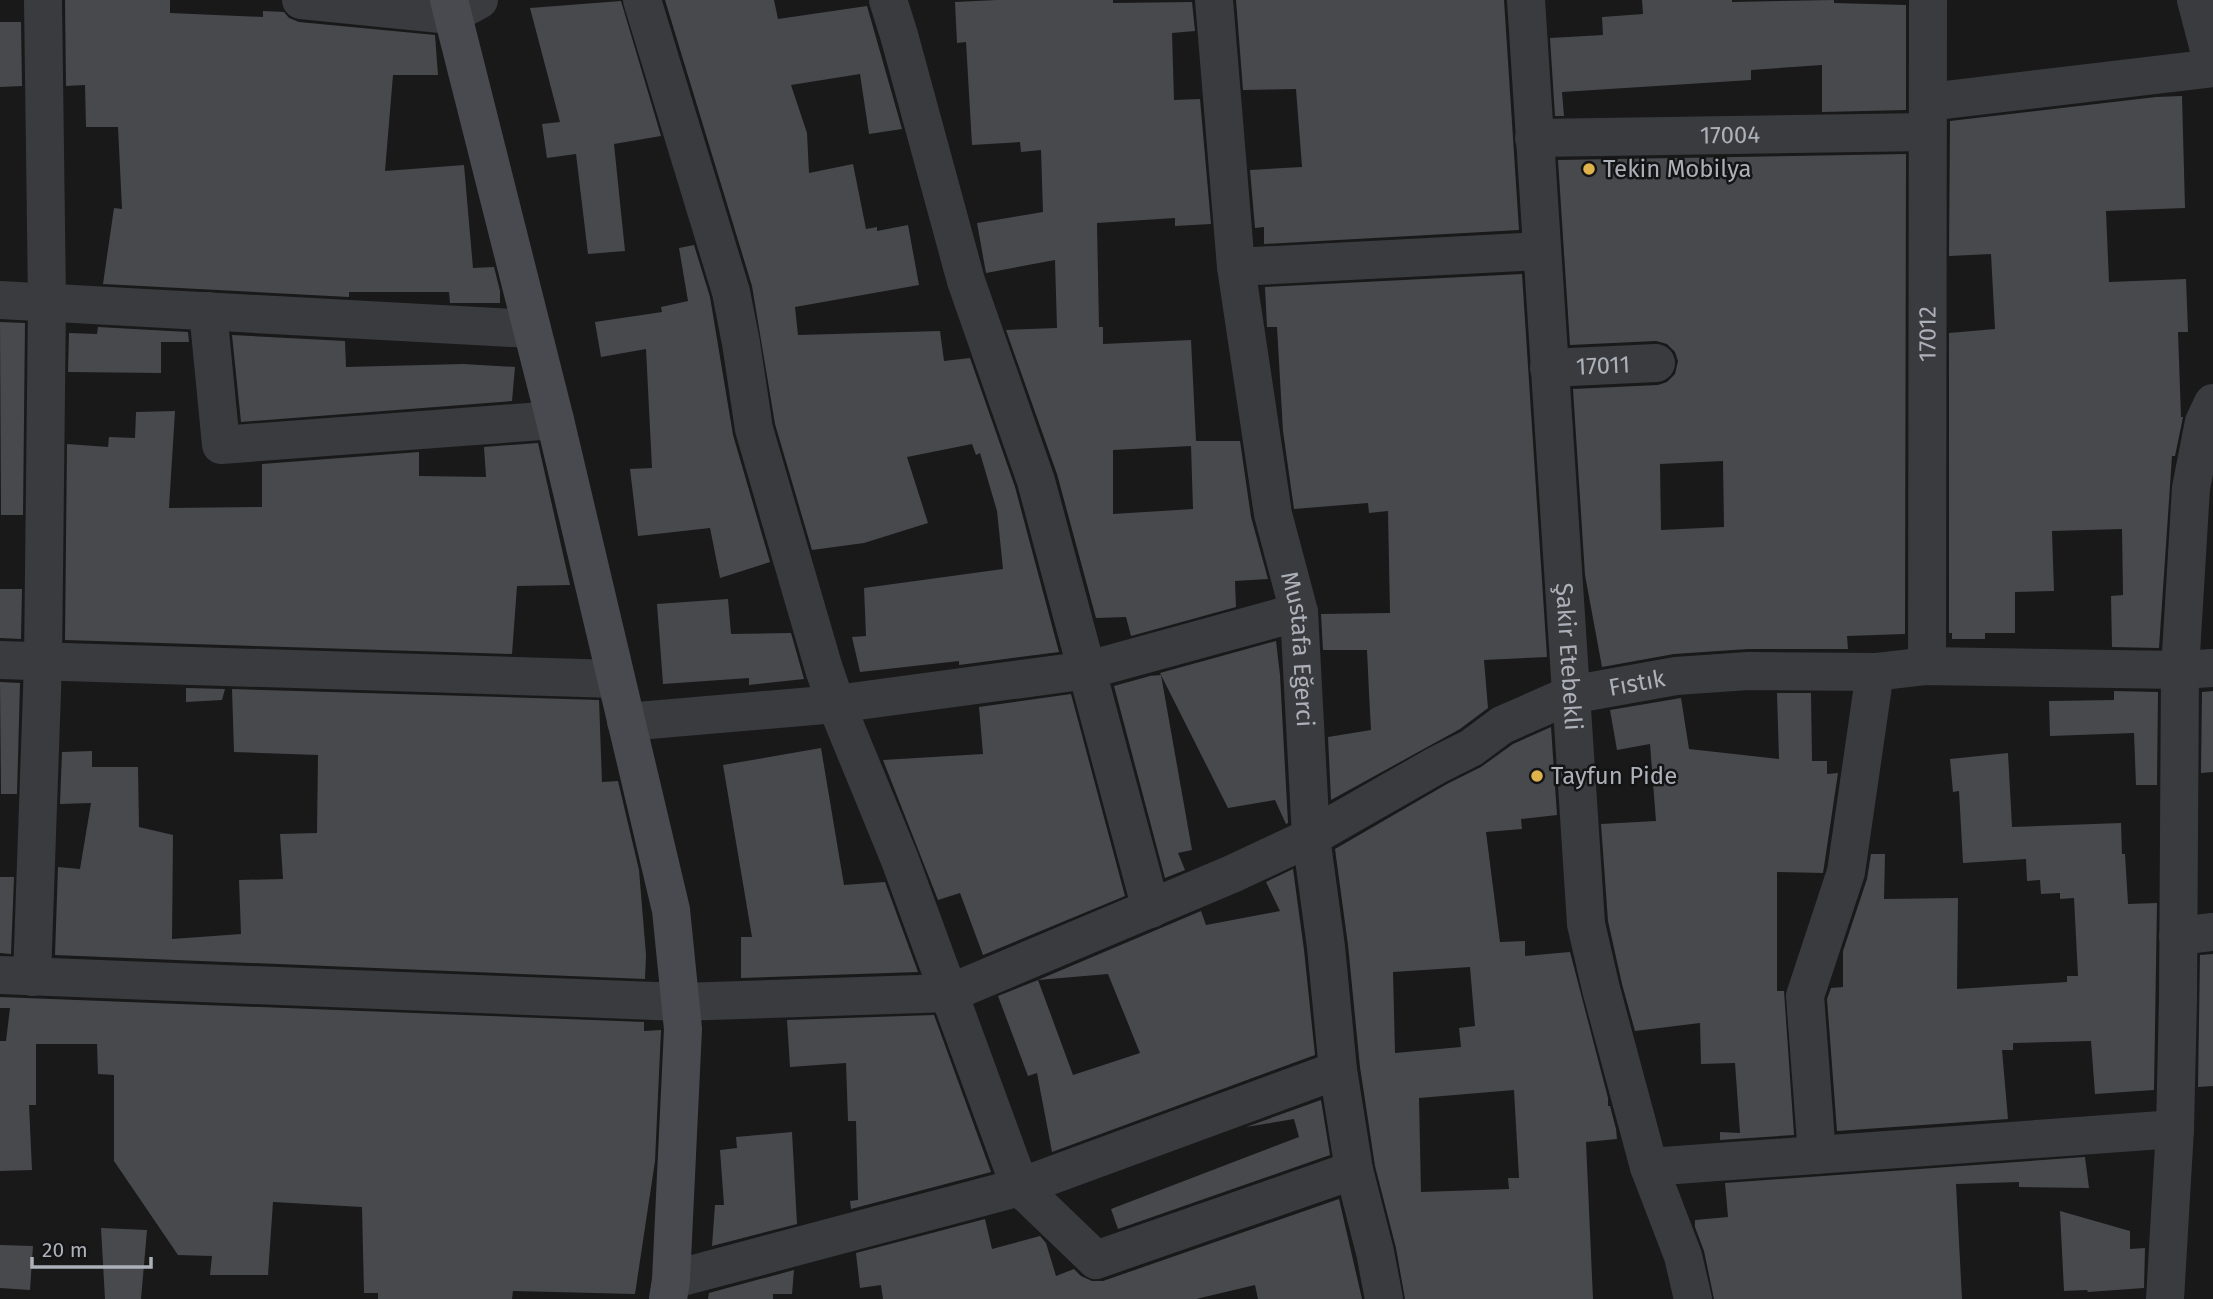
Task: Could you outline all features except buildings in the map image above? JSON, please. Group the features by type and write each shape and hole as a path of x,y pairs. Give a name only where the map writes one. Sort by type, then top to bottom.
{"street":[{"path":"43,0 47,301 43,663 16,976 680,1003 950,993"},
{"path":"301,0 460,5 531,329 671,910 683,1029 670,1289 1020,1187 1338,1070"},
{"path":"642,0 731,292 754,429 836,704 900,860 1020,1187 1096,1260 1354,1170"},
{"path":"888,0 966,282 1036,481 1151,908"},
{"name":"Mustafa Eğerci","path":"1213,0 1236,267 1273,514 1299,612 1311,837 1326,947 1338,1070 1354,1170 1384,1299"},
{"name":"Şakir Etebekli","path":"1526,0 1586,925 1649,1167 1683,1256 1693,1299"},
{"name":"17012","path":"1927,666 1928,0"},
{"path":"2196,0 2213,67"},
{"name":"17004","path":"1534,138 1927,117 2213,67"},
{"path":"1236,267 1541,251"},
{"path":"0,300 531,329"},
{"path":"208,311 221,445 555,420"},
{"name":"17011","path":"1549,368 1656,363"},
{"path":"2156,1298 2196,934 2197,669 2191,488 2204,422 2213,403"},
{"path":"626,722 836,704 1088,670 1299,612"},
{"path":"0,660 616,679"},
{"name":"Fıstık","path":"950,993 1311,837 1425,771 1471,748 1502,725 1570,695 1676,676 1748,671 1875,672 1927,666 2197,669"},
{"path":"1817,1155 1805,996 1846,872 1875,672"},
{"path":"1649,1167 2175,1129"}],"place":[{"name":"Tekin Mobilya","path":"1589,169"},
{"name":"Tayfun Pide","path":"1537,776"}]}
